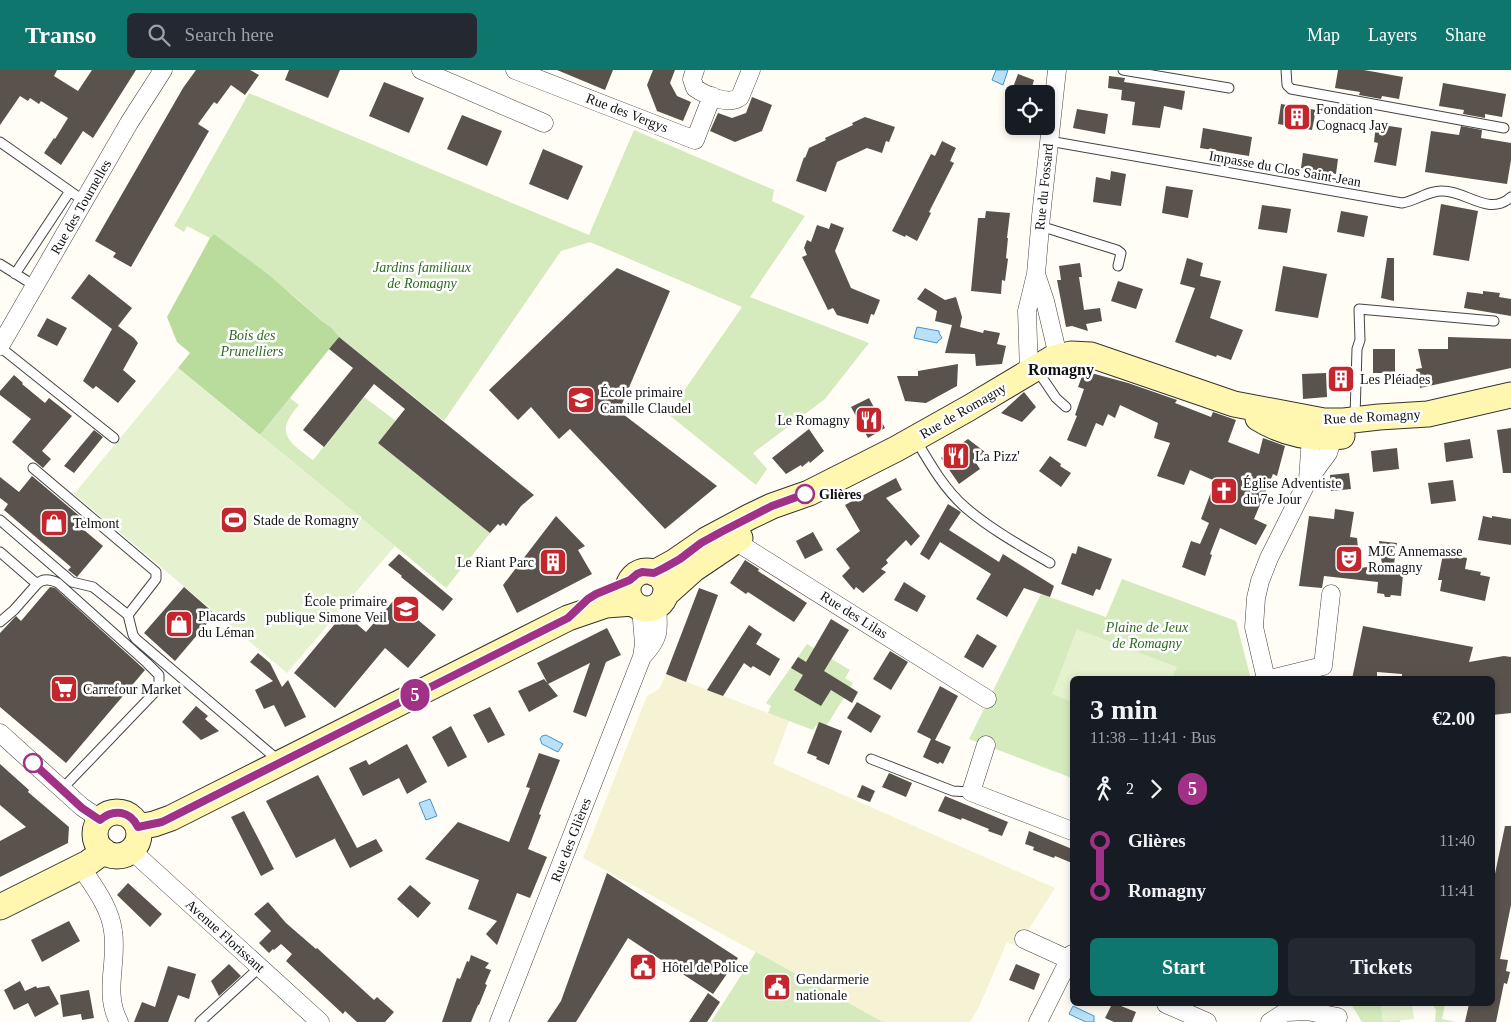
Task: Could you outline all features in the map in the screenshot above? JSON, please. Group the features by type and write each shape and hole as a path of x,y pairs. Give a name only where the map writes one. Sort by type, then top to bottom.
{"street":[{"name":"Rue des Tournelles","path":"0,347 130,123 164,70"},
{"path":"421,70 544,122"},
{"name":"Rue des Vergys","path":"515,70 695,140 712,96"},
{"path":"695,70 692,79 693,86 697,90 728,101 738,100 750,70"},
{"name":"Rue du Fossard","path":"1032,370 1026,318 1036,274 1057,70"},
{"name":"Rue du Fossard","path":"1036,274 1045,301 1058,356"},
{"name":"Rue de Romagny","path":"645,599 684,577 728,536 772,506 809,493 867,464 1058,356 1074,353 1091,355 1234,404 1322,429 1354,435 1398,427 1428,414"},
{"name":"Rue de Romagny","path":"1322,429 1355,420 1428,414 1511,395"},
{"path":"1267,676 1254,631 1257,592 1263,571 1308,480 1322,429"},
{"name":"Rue de Romagny","path":"645,599 666,587 661,577 654,573 701,543 728,536"},
{"name":"Rue des Lilas","path":"728,536 987,700"},
{"path":"1281,676 1323,666 1331,594"},
{"path":"134,839 130,817 121,812 111,813 100,820 96,829 97,843 104,851 113,855 126,854 134,839 150,825 170,818 568,618 606,605 645,599"},
{"name":"Rue des Glières","path":"499,1022 642,657 645,599"},
{"path":"0,733 89,813 100,820"},
{"path":"986,745 971,792 1070,830"},
{"name":"Avenue Florissant","path":"134,839 260,967 320,1022"},
{"path":"0,907 81,866 104,851"},
{"path":"81,866 104,903 112,923 114,943 111,997 119,1022"},
{"path":"1024,940 1070,958"},
{"path":"1038,1022 1070,960"},
{"path":"1171,1006 1207,1022"},
{"path":"1270,1022 1292,1008 1337,1014"}],"lane":[{"path":"1123,70 1229,88"},
{"path":"1286,70 1286,85 1291,89 1504,128"},
{"name":"Impasse du Clos Saint-Jean","path":"1049,141 1402,203 1441,190 1491,205 1506,201 1511,197"},
{"path":"0,142 84,201"},
{"path":"15,274 70,190"},
{"path":"1040,226 1117,250 1121,253 1118,266"},
{"path":"0,264 35,286"},
{"path":"1355,420 1357,349 1360,340 1359,310 1494,321"},
{"path":"0,347 114,438"},
{"path":"1032,370 1066,407"},
{"path":"915,438 935,471 966,508 1004,536 1050,562"},
{"path":"32,468 156,572 156,580 128,615"},
{"path":"0,520 72,582 93,587 128,615 133,635 136,639 281,763"},
{"path":"0,552 37,584"},
{"path":"0,622 14,610 37,584 44,580 52,580 58,583 159,675 156,691 62,789"},
{"path":"871,759 953,791 971,792"},
{"path":"200,1022 260,967"}],"shaded area":[{"path":"666,674 789,721 773,764 1055,888 1018,946 1007,942 979,1007 970,1022 883,1022 583,858 647,696 659,689"}],"green space":[{"name":"Jardins familiaux de Romagny","path":"249,93 589,235 634,130 774,190 772,201 805,216 750,297 869,343 825,399 753,453 767,469 756,485 668,414 742,307 590,242 561,251 444,421 339,337 332,328 295,297 214,234 210,238 187,226 184,232 174,226"},
{"name":"Bois des Prunelliers","path":"214,234 269,275 332,328 339,337 260,435 178,368 190,353 177,342 167,317 210,238"},
{"name":"Stade de Romagny","path":"178,368 395,546 287,673 74,494"},
{"path":"364,397 396,421 378,443 490,533 446,588 260,435 290,398 299,405 287,423 287,436 291,442 313,460"},
{"name":"Plaine de Jeux de Romagny","path":"1122,579 1236,621 1250,676 1070,676 1070,777 969,739 1041,594 1106,617"},
{"path":"1077,629 1177,667 1173,676 1070,676 1070,701 1052,694"},
{"path":"807,644 850,670 845,678 853,683 825,728 816,725 813,730 768,713 771,706 766,703"},
{"name":"Gendarmerie nationale","path":"756,952 883,1022 711,1022"},
{"path":"1352,1006 1381,1006 1383,1021 1400,1020 1400,1022 1362,1022"},
{"path":"1381,1006 1412,1006 1414,1019 1383,1022"},
{"path":"1433,1006 1445,1006 1442,1019 1456,1022 1435,1022 1436,1010"}],"water":[{"path":"996,70 1008,70 1003,85 992,80"},
{"path":"917,327 939,331 942,338 937,343 914,338"},
{"path":"546,735 563,744 558,752 542,744 540,739"},
{"path":"430,799 437,816 426,820 419,803"},
{"path":"1073,1006 1094,1016 1094,1022 1086,1022 1069,1014"}],"building":[{"path":"0,70 57,70 54,76 78,91 92,70 136,70 93,138 83,131 61,165 44,153 68,118 41,101 39,104 30,98 28,101 20,96 0,125"},
{"path":"196,70 250,70 259,75 245,95 231,85 217,104 214,102 198,124 209,131 131,267 113,257 116,253 95,241 183,88"},
{"path":"289,70 340,70 328,98 285,80"},
{"path":"557,70 613,70 605,90"},
{"path":"653,70 675,70 670,83 677,96 691,102 683,121 657,111 647,85"},
{"path":"1338,70 1364,70 1403,77 1399,99 1382,96 1381,99 1359,95 1360,92 1335,88"},
{"path":"1018,74 1034,80 1033,85 1014,85"},
{"path":"1109,76 1125,78 1124,82 1185,91 1182,110 1164,106 1160,128 1132,125 1135,102 1121,100 1122,90 1108,88"},
{"path":"384,82 424,98 409,133 369,116"},
{"path":"1443,83 1506,94 1502,117 1485,114 1485,118 1463,114 1464,110 1439,106"},
{"path":"752,97 772,105 762,131 735,142 710,131 718,113 732,118 746,113"},
{"name":"Fondation Cognacq Jay","path":"1281,104 1316,110 1312,130 1278,124"},
{"path":"1077,109 1108,114 1105,134 1073,128"},
{"path":"462,115 502,131 487,166 447,149"},
{"path":"865,117 895,127 889,142 886,141 882,153 867,148 837,162 826,192 796,181 809,148"},
{"path":"1376,124 1402,128 1396,166 1374,162 1378,143 1374,142"},
{"path":"1461,126 1482,130 1481,138 1511,143 1511,160 1507,184 1425,172 1431,131 1459,135"},
{"path":"1203,128 1252,137 1249,156 1200,148"},
{"path":"942,141 956,148 950,161 954,163 929,212 931,213 917,241 892,231 931,154 935,156"},
{"path":"543,149 583,166 568,200 529,184"},
{"path":"1303,153 1338,159 1336,174 1301,168"},
{"path":"1111,171 1126,174 1121,206 1093,202 1096,177 1110,180"},
{"path":"1166,186 1193,190 1188,218 1162,213"},
{"path":"1441,204 1478,211 1469,261 1433,255"},
{"path":"1262,205 1291,209 1287,233 1258,229"},
{"path":"986,211 1010,213 1006,258 1008,259 1005,281 1002,280 1001,294 971,291 978,218 985,218"},
{"path":"1341,211 1368,216 1364,237 1337,232"},
{"path":"831,223 844,228 835,251 851,288 880,300 874,315 871,314 868,324 837,315 833,308 828,310 802,257 807,255 804,248 807,240 811,242 817,225 829,229"},
{"path":"1187,258 1203,263 1200,276 1221,281 1210,318 1243,330 1231,360 1217,355 1216,357 1175,342 1195,288 1180,284"},
{"path":"1387,258 1394,258 1394,301 1381,298"},
{"path":"1080,263 1082,277 1079,277 1084,310 1100,308 1102,321 1086,324 1088,331 1072,326 1066,327 1057,280 1061,280 1059,266"},
{"path":"1283,266 1327,274 1318,318 1275,311"},
{"path":"617,268 670,291 619,411 717,486 665,529 570,429 559,439 531,407 518,420 489,390"},
{"path":"89,274 132,308 118,326 138,343 123,370 136,381 118,403 96,386 93,389 83,381 112,329 71,298"},
{"path":"1118,281 1143,289 1136,309 1111,301"},
{"path":"925,288 945,300 956,297 962,317 960,327 935,321 937,311 917,299"},
{"path":"1483,291 1500,293 1499,297 1511,299 1511,316 1464,308 1467,292 1483,294"},
{"path":"47,318 67,328 57,346 37,336"},
{"path":"952,325 983,333 984,330 1000,333 997,344 1006,346 1002,364 976,366 975,354 945,353"},
{"path":"339,337 534,495 521,506 506,526 503,523 500,526 498,524 490,533 378,443 405,409 374,384 324,447 303,430 353,368 329,349"},
{"path":"1448,337 1511,339 1511,368 1420,388 1416,369 1422,368 1418,349 1448,349"},
{"path":"1373,349 1395,349 1395,373 1373,373"},
{"path":"958,364 957,386 926,403 905,401 897,376 918,376 918,371"},
{"path":"1084,371 1128,383 1177,400 1175,403 1211,417 1213,412 1236,420 1228,442 1259,454 1263,438 1285,446 1277,476 1273,474 1254,519 1267,525 1256,545 1220,528 1210,554 1212,555 1205,576 1182,567 1191,541 1200,544 1209,523 1201,519 1215,481 1190,470 1184,485 1157,476 1170,443 1154,438 1158,423 1120,405 1115,418 1108,414 1103,426 1096,423 1086,447 1067,440 1077,416 1075,415 1084,389 1078,387"},
{"path":"1326,373 1327,397 1303,399 1302,374"},
{"path":"14,375 45,403 49,398 72,416 42,451 51,459 43,468 12,442 31,419 0,395 0,391"},
{"path":"1024,392 1036,407 1022,422 1001,413"},
{"name":"Le Romagny","path":"869,398 885,428 868,438 851,407"},
{"path":"1511,428 1511,473 1503,473 1497,430"},
{"path":"809,429 824,451 810,463 809,461 802,467 801,465 786,474 772,458"},
{"path":"94,430 103,437 74,473 64,466"},
{"path":"968,439 985,452 974,460 980,469 959,484 941,458"},
{"path":"1470,439 1473,458 1446,462 1444,443"},
{"path":"1397,448 1399,469 1373,472 1371,451"},
{"path":"1050,456 1071,473 1061,487 1039,471"},
{"path":"1349,473 1351,489 1331,491 1330,475"},
{"name":"Telmont","path":"32,476 89,524 84,530 103,546 77,577 68,570 71,567 4,510 8,504 0,498 0,477 19,492"},
{"path":"896,478 902,490 886,498 920,536 911,546 906,540 886,560 888,563 881,569 886,572 863,593 856,587 854,590 842,576 850,568 836,549 860,531 845,505"},
{"path":"1453,480 1456,501 1431,504 1428,483"},
{"path":"948,504 961,512 949,530 999,562 1003,554 1054,586 1050,597 1024,588 1007,617 976,599 991,574 940,542 929,560 920,554"},
{"name":"MJC Annemasse Romagny","path":"1335,509 1354,512 1350,537 1357,538 1360,568 1382,565 1379,541 1397,543 1394,564 1404,565 1401,596 1391,595 1390,597 1385,597 1384,594 1377,593 1378,582 1324,576 1322,588 1299,586 1309,516 1334,519"},
{"name":"Le Riant Parc","path":"556,516 585,546 578,550 592,574 517,613 503,585"},
{"path":"1483,516 1511,519 1511,545 1478,540"},
{"path":"813,532 823,550 805,559 796,541"},
{"path":"1078,546 1112,559 1100,590 1096,589 1093,596 1061,584 1072,553 1076,554"},
{"path":"399,554 453,599 443,611 388,565"},
{"path":"1443,554 1467,558 1465,569 1481,572 1480,575 1490,577 1485,601 1440,591 1442,580 1438,580"},
{"path":"745,560 759,569 758,571 807,603 794,622 748,592 746,594 730,583"},
{"path":"904,582 926,596 917,612 894,600"},
{"name":"Carrefour Market","path":"50,587 55,588 145,670 66,763 0,707 0,633 16,616 21,621"},
{"name":"Placards du Léman","path":"184,587 215,614 175,661 144,633"},
{"path":"699,588 718,595 686,682 666,674"},
{"path":"394,600 436,635 408,668 385,648 335,708 294,673 344,613 366,632"},
{"path":"831,619 849,630 824,671 858,692 852,703 831,690 821,706 794,690 803,675 791,668 798,657 806,662"},
{"path":"749,625 762,634 756,644 780,659 770,676 744,663 723,696 707,690"},
{"path":"1363,626 1473,647 1469,662 1504,656 1511,657 1511,713 1495,715 1495,676 1402,676 1402,674 1377,672 1377,676 1353,676"},
{"path":"607,628 621,655 606,662 586,717 573,712 590,663 548,684 537,663"},
{"path":"977,634 997,646 983,668 964,657"},
{"path":"890,651 908,662 891,690 873,679"},
{"path":"258,653 270,663 282,687 288,680 306,717 285,727 274,705 264,709 255,690 273,681 250,662"},
{"path":"544,679 558,696 529,712 518,691"},
{"path":"940,686 958,696 935,740 951,747 943,764 940,762 938,764 923,757 931,739 917,732"},
{"path":"857,702 881,716 871,733 847,718"},
{"path":"196,706 208,716 205,719 219,731 201,740 182,722"},
{"path":"490,707 505,735 488,743 473,715"},
{"path":"819,722 842,731 829,765 807,753"},
{"path":"451,726 467,757 448,767 432,737"},
{"path":"407,744 427,782 407,794 399,778 363,796 349,768 366,760 369,765"},
{"path":"539,753 560,760 528,849 547,857 530,898 517,893 497,945 486,934 497,921 468,909 479,880 425,859 458,822 509,842 530,788 526,787"},
{"path":"0,764 29,790 28,792 69,827 68,843 0,877 0,841 26,827 0,805"},
{"path":"889,773 912,783 906,797 882,787"},
{"path":"318,775 357,848 376,839 383,851 350,868 336,838 296,858 266,801"},
{"path":"862,785 875,791 870,802 857,797"},
{"path":"945,796 1008,822 1002,836 962,818 961,820 938,811"},
{"path":"244,811 274,869 261,876 231,817"},
{"path":"1505,826 1511,826 1511,905 1500,959 1508,960 1506,971 1510,972 1507,984 1504,983 1496,1022 1465,1022 1469,1006 1495,1006 1495,874"},
{"path":"1029,831 1070,848 1070,862 1033,850 1034,847 1025,844"},
{"path":"607,873 738,958 713,994 628,938 576,1022 547,1022 561,1001"},
{"path":"128,883 162,914 150,927 117,895"},
{"path":"410,885 431,903 418,918 397,899"},
{"path":"268,902 286,923 317,948 374,1000 377,997 394,1012 385,1022 357,1022 345,1011 343,1014 286,961 292,954 281,944 269,953 259,943 271,931 254,914"},
{"path":"69,921 80,941 42,962 31,940"},
{"path":"471,955 489,963 485,968 491,970 479,1005 471,1022 442,1022 457,978 460,979"},
{"path":"229,964 241,976 219,996 211,981"},
{"path":"1016,964 1040,974 1034,990 1009,980"},
{"path":"168,966 196,974 189,999 178,995 168,1022 134,1022 142,1002 155,1007"},
{"path":"20,981 25,991 36,986 37,988 49,986 59,1004 35,1017 28,1003 14,1010 4,990"},
{"path":"89,990 94,1018 82,1020 81,1014 63,1017 60,995"},
{"path":"708,993 720,1002 707,1022 689,1022"},
{"path":"1111,1006 1121,1006 1136,1012 1132,1022 1114,1022 1105,1018"}],"bus line":[{"name":"5","path":"33,763 82,808 100,820 105,815 121,812 130,817 138,827 162,822 568,618 596,594 630,580 642,572 649,571 654,573 680,559 701,543 749,517 805,494"}],"place":[{"name":"Fondation Cognacq Jay","path":"1297,117"},
{"name":"Les Pléiades","path":"1341,379"},
{"name":"École primaire Camille Claudel","path":"581,400"},
{"name":"Le Romagny","path":"869,420"},
{"name":"La Pizz'","path":"956,456"},
{"name":"Église Adventiste du 7e Jour","path":"1224,491"},
{"name":"Glières","path":"805,494"},
{"name":"Stade de Romagny","path":"234,520"},
{"name":"Telmont","path":"54,523"},
{"name":"MJC Annemasse Romagny","path":"1349,559"},
{"name":"Le Riant Parc","path":"553,562"},
{"name":"École primaire publique Simone Veil","path":"406,609"},
{"name":"Placards du Léman","path":"179,624"},
{"name":"Carrefour Market","path":"64,689"},
{"name":"Hôtel de Police","path":"643,967"},
{"name":"Gendarmerie nationale","path":"777,987"}],"district":[{"name":"Romagny","path":"1061,369"}]}
